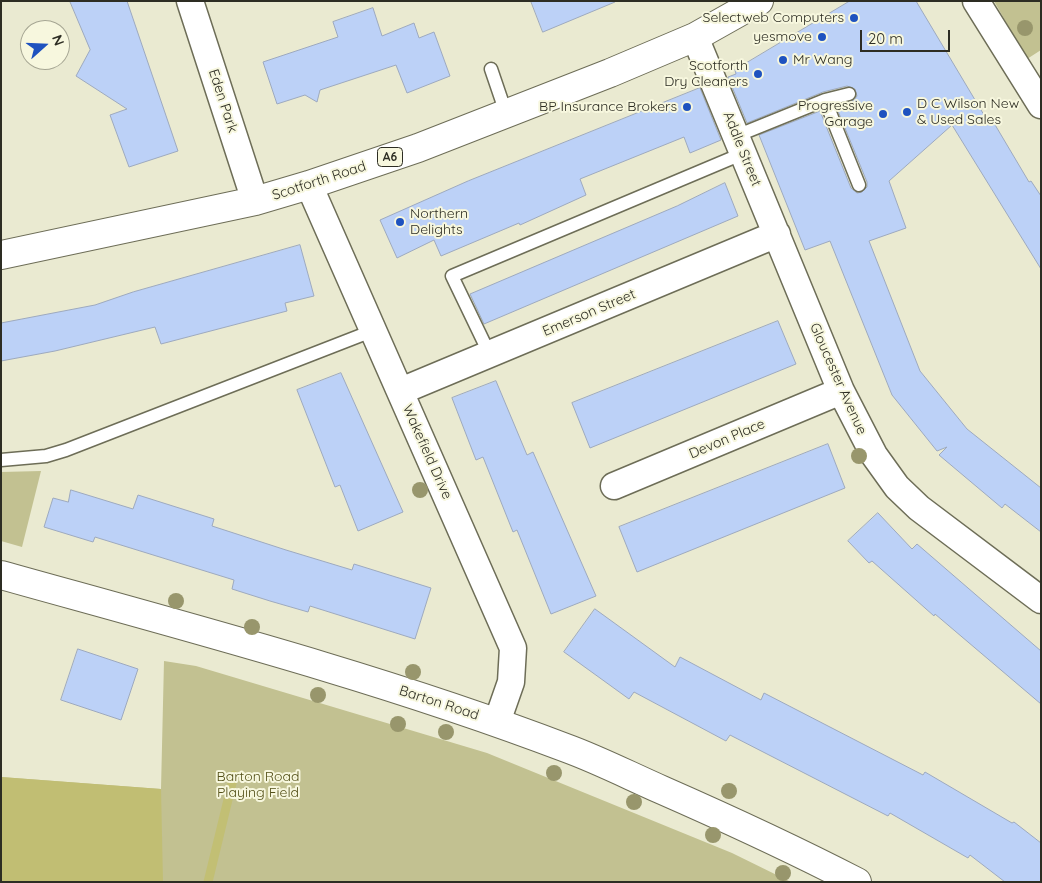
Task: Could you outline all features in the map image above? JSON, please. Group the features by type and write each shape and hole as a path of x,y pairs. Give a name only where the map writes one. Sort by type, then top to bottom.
{"street":[{"name":"Eden Park","path":"190,1 255,201"},
{"name":"Scotforth Road","path":"1,255 255,201 309,185 418,148 616,71 695,37 759,1"},
{"path":"976,1 1041,105"},
{"name":"Addle Street","path":"695,37 776,234"},
{"name":"Wakefield Drive","path":"309,185 513,648 511,682 497,722"},
{"name":"Emerson Street","path":"401,391 776,234"},
{"name":"Gloucester Avenue","path":"776,234 841,391 874,455 897,488 919,508 1041,600"},
{"name":"Devon Place","path":"614,486 841,391"},
{"name":"Barton Road","path":"1,575 209,633 412,694 497,722 592,759 787,846 857,882"}],"lane":[{"path":"491,69 506,113"},
{"path":"490,355 452,276 740,144 825,100 849,94"},
{"path":"825,100 859,185"},
{"path":"1,460 46,456 66,450 372,331"}],"green space":[{"path":"994,1 1041,1 1041,50 1027,59"},
{"path":"41,471 22,547 1,541 1,472"},
{"name":"Barton Road Playing Field","path":"164,661 196,666 487,753 732,853 791,882 1,882 1,777 161,789"}],"shaded area":[{"path":"1,777 161,789 163,882 1,882"}],"building":[{"path":"70,1 127,1 178,151 129,167 110,115 127,109 76,76 90,50"},
{"path":"531,1 615,1 615,2 543,32"},
{"path":"850,1 916,1 987,120 991,118 1029,182 1031,181 1041,196 1041,269 952,125 889,181 906,228 869,241 920,371 967,429 1041,488 1041,532 1005,504 1002,508 939,455 947,447 937,451 892,395 830,241 805,250 759,135 820,111 851,188 857,193 862,192 867,187 867,182 836,106 854,100 857,96 855,89 847,86 823,92 747,123 728,77 736,74 735,70"},
{"path":"373,8 382,36 414,23 419,38 434,32 450,76 407,93 396,65 320,90 317,102 305,95 277,104 263,62 338,37 333,22"},
{"path":"700,88 721,140 690,153 684,137 580,179 586,195 520,225 519,223 441,256 434,240 397,258 380,220 468,181"},
{"path":"725,183 738,216 484,324 470,294 677,206"},
{"path":"300,245 314,296 285,303 287,311 161,344 155,327 55,351 1,361 1,323 95,305 133,292"},
{"path":"778,321 796,364 590,448 572,403"},
{"path":"341,373 403,512 358,531 340,485 335,487 297,390"},
{"path":"496,381 527,455 533,452 596,596 551,614 517,530 513,532 483,457 476,460 452,398"},
{"path":"828,444 845,488 637,572 619,527"},
{"path":"71,490 133,509 138,495 214,519 212,526 286,550 352,570 354,564 431,588 415,639 310,606 308,612 270,601 232,589 234,580 95,537 93,542 44,527 53,498 68,502"},
{"path":"878,513 912,549 917,544 1041,651 1041,704 935,614 934,616 872,561 869,563 848,541"},
{"path":"595,609 675,667 680,657 761,700 764,693 923,775 925,772 1012,823 1014,822 1041,843 1041,882 1005,882 970,855 968,858 890,813 888,816 730,735 726,741 634,692 629,699 564,652"},
{"path":"78,649 138,669 121,720 61,700"}],"waterway":[{"path":"208,882 234,775"}],"place":[{"name":"Selectweb Computers","path":"854,18"},
{"name":"yesmove","path":"822,37"},
{"name":"Mr Wang","path":"783,60"},
{"name":"Scotforth Dry Cleaners","path":"758,74"},
{"name":"BP Insurance Brokers","path":"687,107"},
{"name":"D C Wilson New & Used Sales","path":"907,112"},
{"name":"Progressive Garage","path":"883,114"},
{"name":"Northern Delights","path":"400,222"}]}
